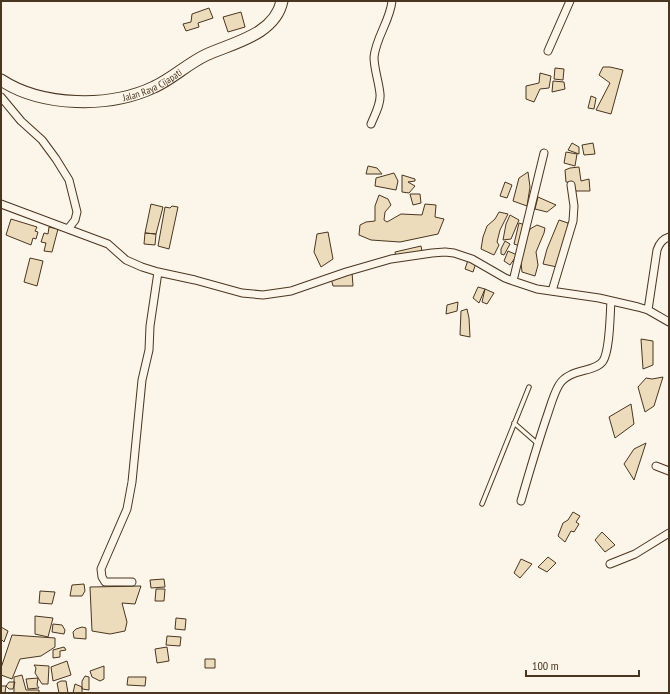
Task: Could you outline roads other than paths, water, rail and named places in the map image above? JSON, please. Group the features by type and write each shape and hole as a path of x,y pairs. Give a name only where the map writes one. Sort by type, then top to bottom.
{"main road":[{"name":"Jalan Raya Cijapati","path":"1,80 24,91 64,100 111,100 140,93 154,87 204,56 259,31 271,21 279,10 282,1"}],"street":[{"path":"371,124 378,108 380,95 374,58 378,39 391,11 392,1"},
{"path":"548,51 570,1"},
{"path":"1,97 21,121 42,140 69,180 77,212 75,220 68,229"},
{"path":"513,281 544,153"},
{"path":"552,291 573,221 574,206 571,185"},
{"path":"1,204 108,244 126,260 142,267 242,293 274,294 297,289 346,272 391,259 445,252 454,253 472,259 513,281 537,289 599,298 648,310 669,322"},
{"path":"648,310 657,250 661,242 665,238 669,237"},
{"path":"132,582 107,583 103,580 100,573 102,564 127,509 132,482 142,380 148,350 158,272"},
{"path":"521,500 555,393 562,380 572,374 596,366 604,360 607,347 611,301"},
{"path":"656,466 669,471"},
{"path":"610,564 635,554 669,533"}],"lane":[{"path":"482,504 529,387"},
{"path":"514,423 538,444"}]}
